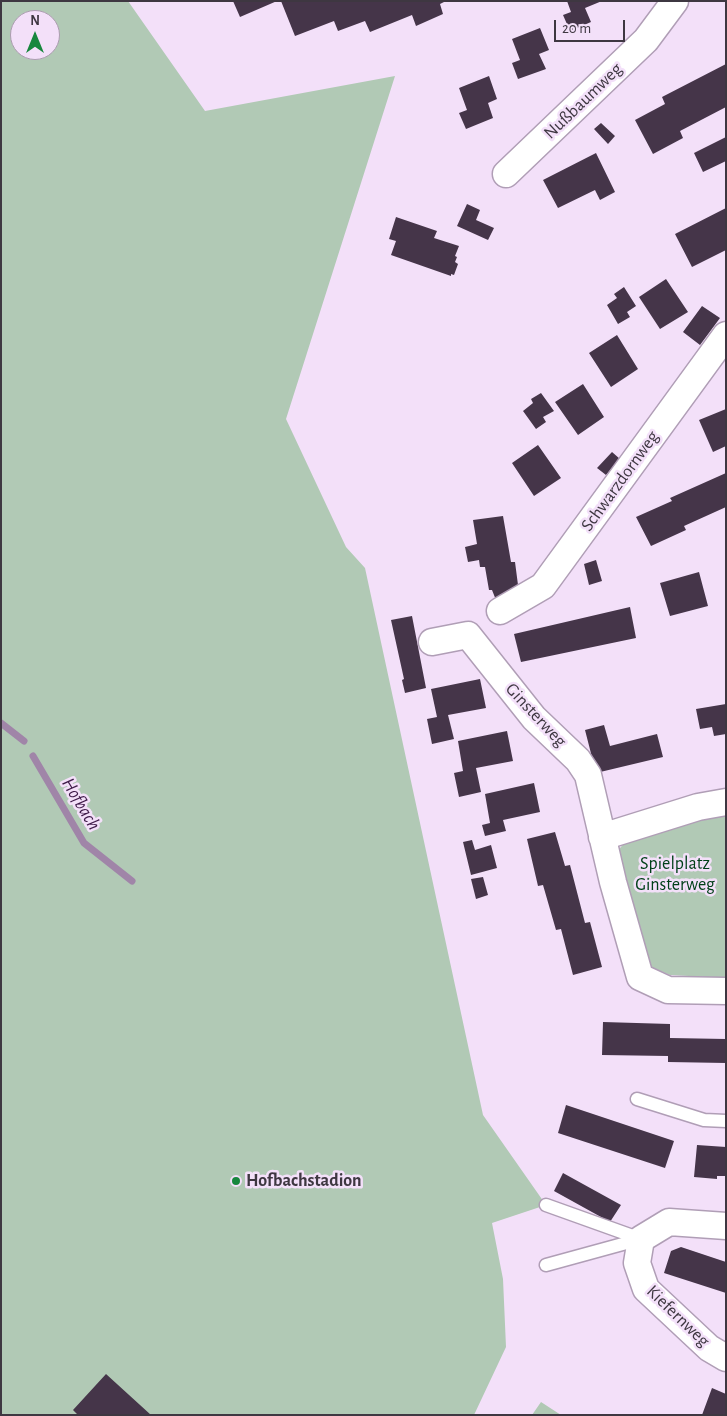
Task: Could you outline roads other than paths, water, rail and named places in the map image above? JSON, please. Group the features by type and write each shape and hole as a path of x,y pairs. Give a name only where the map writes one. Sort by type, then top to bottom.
{"street":[{"name":"Nußbaumweg","path":"506,174 646,40 675,1"},
{"name":"Schwarzdornweg","path":"500,611 544,586 726,335"},
{"name":"Ginsterweg","path":"432,642 468,635 534,718 578,760 588,776 602,837 640,977 668,990 726,991"},
{"path":"602,837 698,807 726,802"},
{"path":"641,1239 669,1222 726,1226"},
{"name":"Kiefernweg","path":"641,1239 637,1263 646,1288 709,1348 726,1358"}],"lane":[{"path":"638,1099 704,1120 726,1120"},
{"path":"546,1205 641,1239"},
{"path":"546,1265 641,1239"}],"waterway":[{"name":"Hofbach","path":"1,723 24,741"},
{"name":"Hofbach","path":"33,756 84,843 132,881"}],"place":[{"name":"Hofbachstadion","path":"236,1181"}],"park label":[{"name":"Spielplatz Ginsterweg","path":"675,874"}]}
